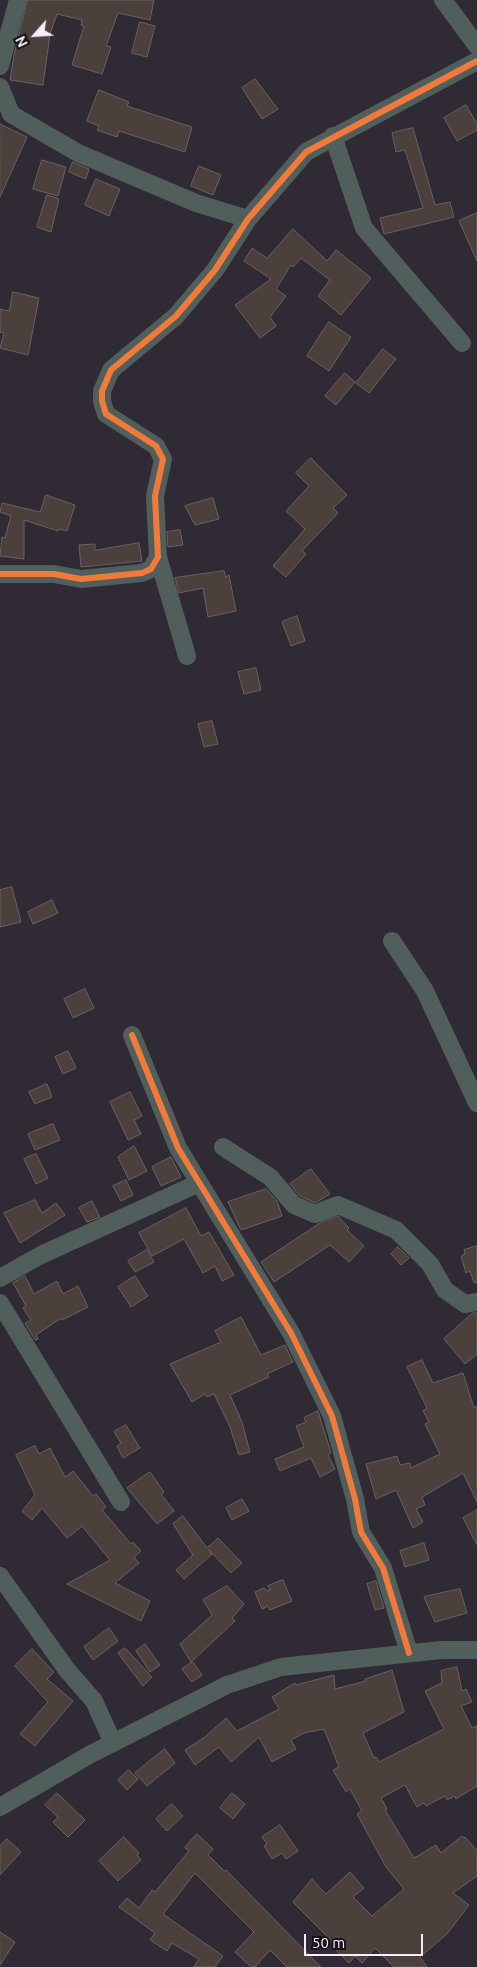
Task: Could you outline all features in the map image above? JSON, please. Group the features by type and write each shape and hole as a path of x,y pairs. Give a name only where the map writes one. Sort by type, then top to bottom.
{"street":[{"path":"0,66 18,0"},
{"path":"443,0 477,46"},
{"path":"187,656 158,557 159,545 154,512 155,496 163,459 161,451 150,441 106,414 102,401 103,384 111,370 176,316 215,270 248,219 306,152 477,61"},
{"path":"0,87 11,114 78,152 196,203 248,219"},
{"path":"333,136 364,228 462,343"},
{"path":"0,574 54,574 81,579 142,573 151,569 158,557"},
{"path":"392,941 425,991 477,1103"},
{"path":"132,1035 178,1148 216,1207 232,1239 291,1334 332,1416 355,1499 360,1532 382,1568 408,1653"},
{"path":"223,1147 270,1177 294,1205 315,1214 338,1206 396,1230 430,1264 445,1290 465,1304 477,1302"},
{"path":"0,1278 41,1255 199,1183"},
{"path":"0,1303 121,1502"},
{"path":"0,1576 67,1670 94,1701 113,1743"},
{"path":"0,1807 113,1743 227,1684 281,1667 408,1653 477,1650"}],"building":[{"path":"28,0 154,0 150,20 118,13 106,46 111,47 102,74 72,65 84,26 81,25 82,20 57,14 50,34 43,85 10,80 14,55"},
{"path":"140,22 155,26 147,57 132,53"},
{"path":"255,79 278,109 262,119 242,88"},
{"path":"99,90 129,102 127,106 192,127 185,152 119,131 117,137 97,130 99,126 87,121"},
{"path":"466,105 477,124 477,130 457,141 444,118"},
{"path":"0,124 27,137 0,197"},
{"path":"413,128 435,205 450,202 454,217 384,234 380,218 423,208 405,150 396,152 392,133"},
{"path":"42,160 66,167 58,196 33,189"},
{"path":"73,162 89,169 86,179 69,172"},
{"path":"199,166 221,175 213,195 191,186"},
{"path":"96,179 120,189 109,216 85,205"},
{"path":"47,195 59,199 51,232 37,227"},
{"path":"477,213 477,261 459,221"},
{"path":"293,229 327,261 336,250 371,278 341,315 318,296 330,280 301,258 293,267 291,265 276,289 286,296 270,317 276,326 260,338 235,305 271,279 244,261 252,248 267,258"},
{"path":"13,292 39,298 28,355 0,348 4,333 0,332 0,309 9,311"},
{"path":"329,322 351,337 329,371 307,356"},
{"path":"383,349 396,359 369,393 356,383"},
{"path":"345,373 355,382 336,405 325,396"},
{"path":"311,458 347,495 333,508 338,513 302,551 306,554 286,577 273,566 305,529 286,511 309,486 296,473"},
{"path":"46,495 75,505 67,531 59,529 58,531 24,520 24,559 0,556 2,537 5,538 11,516 0,512 2,503 40,512"},
{"path":"213,498 219,519 195,525 185,506"},
{"path":"180,530 183,545 168,547 167,532"},
{"path":"139,543 142,561 81,567 79,545 95,544 95,550"},
{"path":"224,571 226,577 229,575 236,611 208,617 203,588 179,593 175,578"},
{"path":"297,616 305,641 291,646 282,622"},
{"path":"256,668 261,690 244,694 238,672"},
{"path":"212,721 218,744 204,747 198,724"},
{"path":"12,887 21,922 0,927 0,890"},
{"path":"52,900 58,913 33,924 28,912"},
{"path":"85,989 94,1008 73,1018 64,999"},
{"path":"68,1051 76,1068 63,1074 55,1057"},
{"path":"47,1084 52,1097 35,1104 29,1092"},
{"path":"130,1092 142,1116 134,1120 141,1134 128,1140 110,1102"},
{"path":"53,1124 60,1140 35,1150 28,1134"},
{"path":"134,1146 147,1171 129,1180 118,1157"},
{"path":"36,1154 48,1178 36,1184 24,1159"},
{"path":"171,1157 181,1177 161,1186 152,1167"},
{"path":"311,1169 330,1194 315,1203 300,1196 290,1184"},
{"path":"126,1180 133,1195 121,1201 113,1186"},
{"path":"266,1189 277,1201 282,1216 241,1230 228,1202"},
{"path":"35,1200 42,1213 56,1203 65,1215 20,1243 4,1213"},
{"path":"92,1201 100,1217 87,1222 79,1208"},
{"path":"186,1208 201,1236 209,1232 234,1275 222,1281 215,1266 203,1273 184,1239 152,1256 139,1233"},
{"path":"338,1216 349,1228 347,1230 364,1246 349,1262 330,1245 274,1282 261,1262 320,1223"},
{"path":"477,1246 477,1283 474,1283 470,1271 466,1273 461,1256 465,1254 464,1250"},
{"path":"398,1247 409,1258 401,1265 391,1254"},
{"path":"147,1250 154,1262 135,1272 128,1261"},
{"path":"25,1276 34,1294 57,1281 63,1294 78,1286 88,1307 62,1320 61,1318 36,1335 38,1339 35,1340 25,1323 31,1320 23,1308 26,1306 13,1283"},
{"path":"135,1276 148,1296 131,1307 118,1287"},
{"path":"473,1313 477,1313 477,1354 465,1364 444,1339"},
{"path":"241,1317 261,1355 285,1345 293,1362 267,1374 269,1377 230,1395 242,1422 250,1452 239,1455 230,1427 214,1394 207,1397 205,1394 192,1402 170,1364 221,1342 215,1331"},
{"path":"422,1360 433,1383 463,1373 474,1408 477,1406 477,1502 463,1473 422,1497 425,1505 416,1509 423,1522 413,1528 396,1490 376,1499 366,1464 397,1456 400,1465 410,1463 411,1468 440,1454 425,1424 429,1422 423,1411 427,1408 407,1367"},
{"path":"318,1411 331,1453 328,1455 335,1469 320,1477 311,1458 280,1471 275,1459 304,1447 296,1426 306,1422 304,1418"},
{"path":"126,1425 140,1448 123,1458 117,1446 121,1443 114,1432"},
{"path":"35,1446 39,1454 50,1448 65,1477 73,1471 93,1496 96,1494 106,1507 102,1510 131,1544 133,1542 141,1551 134,1557 139,1563 115,1583 150,1601 141,1621 67,1584 110,1560 82,1526 67,1538 42,1508 32,1520 22,1511 35,1495 16,1455"},
{"path":"150,1472 164,1492 161,1494 174,1511 157,1524 127,1488"},
{"path":"242,1499 249,1511 232,1520 226,1508"},
{"path":"477,1510 477,1545 463,1518"},
{"path":"183,1516 207,1548 218,1538 242,1563 231,1573 208,1549 212,1554 184,1579 176,1570 193,1555 173,1524"},
{"path":"424,1543 429,1560 405,1567 400,1551"},
{"path":"283,1580 292,1601 270,1610 268,1606 262,1609 255,1592 264,1588 267,1591 270,1590 268,1586"},
{"path":"376,1581 384,1608 375,1610 367,1584"},
{"path":"227,1586 244,1604 232,1618 235,1621 191,1662 180,1644 212,1615 203,1600"},
{"path":"460,1589 467,1613 435,1622 424,1597"},
{"path":"109,1628 118,1641 93,1660 84,1647"},
{"path":"145,1644 160,1665 150,1672 136,1651"},
{"path":"125,1648 152,1677 143,1686 118,1653"},
{"path":"32,1649 54,1672 47,1679 73,1701 35,1746 20,1734 48,1702 15,1666"},
{"path":"193,1662 202,1675 192,1682 182,1669"},
{"path":"457,1667 462,1691 466,1689 472,1702 461,1706 472,1728 477,1726 477,1786 456,1799 455,1796 447,1800 445,1796 426,1806 424,1803 417,1807 405,1785 381,1798 387,1809 385,1810 414,1858 436,1845 441,1853 462,1836 477,1851 477,1876 453,1893 469,1905 447,1934 420,1957 427,1967 394,1967 375,1948 362,1963 355,1956 349,1963 332,1946 335,1944 293,1902 312,1879 326,1894 350,1872 364,1888 353,1897 372,1916 404,1889 386,1867 357,1814 362,1811 350,1789 346,1792 333,1770 339,1767 324,1729 304,1733 291,1740 296,1749 272,1762 259,1737 231,1762 219,1747 195,1765 185,1750 205,1737 226,1718 237,1731 279,1709 272,1697 295,1683 296,1685 334,1675 335,1689 366,1681 365,1679 392,1670 404,1712 363,1733 374,1758 376,1757 379,1762 444,1729 425,1691 442,1683 441,1671"},
{"path":"165,1749 175,1763 147,1786 135,1773"},
{"path":"129,1770 138,1779 127,1790 118,1780"},
{"path":"57,1793 85,1820 68,1837 53,1822 58,1817 45,1805"},
{"path":"232,1793 245,1804 233,1819 220,1808"},
{"path":"172,1804 183,1816 167,1831 156,1819"},
{"path":"280,1825 298,1851 286,1859 282,1853 272,1859 264,1846 267,1844 262,1837"},
{"path":"197,1834 213,1849 208,1855 224,1871 226,1870 321,1967 287,1967 270,1950 255,1967 251,1967 235,1952 254,1932 195,1873 163,1914 223,1956 215,1967 194,1967 199,1959 172,1943 167,1951 150,1940 155,1933 119,1907 127,1898 139,1908 152,1890 155,1892 189,1851 185,1848"},
{"path":"124,1837 139,1853 137,1855 141,1860 118,1881 99,1861"},
{"path":"7,1839 21,1852 0,1875 0,1846"},
{"path":"0,1932 15,1942 0,1965"}],"cycle path":[{"path":"0,574 54,574 81,579 142,573 151,569 158,557 155,496 163,459 156,446 106,414 102,401 102,391 111,370 176,316 215,270 248,219 306,152 477,61"},
{"path":"132,1035 178,1148 291,1333 332,1416 355,1499 361,1532 383,1568 409,1653"}]}
